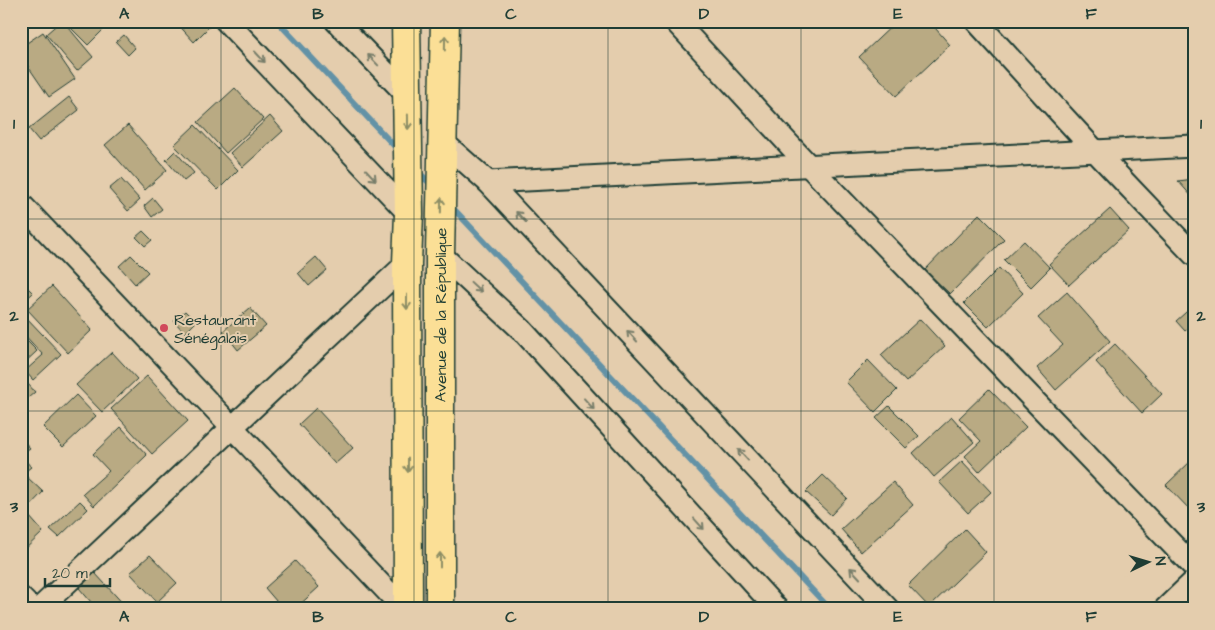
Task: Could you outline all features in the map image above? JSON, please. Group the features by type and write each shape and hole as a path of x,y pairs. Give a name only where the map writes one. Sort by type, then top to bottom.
{"main road":[{"name":"Avenue de la République","path":"406,21 409,214 406,609"},
{"name":"Avenue de la République","path":"440,609 440,254 445,21"}],"street":[{"path":"226,21 409,214"},
{"path":"336,21 407,95"},
{"path":"675,21 809,166 1194,567"},
{"path":"976,21 1095,151 1194,254"},
{"path":"443,142 488,182 888,609"},
{"path":"488,182 1194,146"},
{"path":"21,204 406,609"},
{"path":"440,254 522,330 777,609"},
{"path":"39,609 408,263"},
{"path":"1164,609 1194,581"},
{"path":"21,598 32,609"}],"building":[{"path":"61,21 93,57 77,71 46,34"},
{"path":"69,21 112,21 88,45 67,24"},
{"path":"175,21 215,21 194,42"},
{"path":"897,21 929,21 950,45 896,96 859,57"},
{"path":"43,32 75,79 49,97 21,56 21,47"},
{"path":"124,35 135,48 128,55 116,42"},
{"path":"235,88 263,119 226,153 198,122"},
{"path":"69,97 79,110 39,141 29,129"},
{"path":"270,116 283,131 243,167 230,153"},
{"path":"128,125 167,170 145,190 105,145"},
{"path":"195,125 238,170 218,190 174,145"},
{"path":"175,151 194,173 184,181 166,160"},
{"path":"121,179 140,200 128,211 109,189"},
{"path":"1194,179 1194,199 1178,181"},
{"path":"153,198 162,209 152,217 144,206"},
{"path":"1110,209 1129,230 1069,285 1049,264"},
{"path":"979,214 1004,239 950,294 925,270"},
{"path":"143,231 152,240 145,246 136,237"},
{"path":"1024,241 1050,268 1031,287 1004,260"},
{"path":"131,255 148,272 135,284 119,266"},
{"path":"316,257 327,270 309,286 298,273"},
{"path":"999,268 1023,293 988,327 964,303"},
{"path":"21,281 33,293 21,304"},
{"path":"52,286 92,330 68,353 27,309"},
{"path":"1067,292 1110,341 1056,390 1037,368 1063,345 1038,318"},
{"path":"1194,305 1194,323 1185,331 1176,321"},
{"path":"250,308 266,326 238,350 223,331"},
{"path":"185,311 196,322 185,333 174,321"},
{"path":"25,316 61,354 33,380 25,371 43,355 21,331 21,320"},
{"path":"920,319 945,346 906,382 881,355"},
{"path":"21,335 37,351 21,366"},
{"path":"1115,344 1162,394 1142,413 1096,362"},
{"path":"112,352 137,379 102,412 76,385"},
{"path":"868,360 897,390 875,412 846,382"},
{"path":"21,376 35,392 21,404"},
{"path":"147,376 188,421 152,454 111,409"},
{"path":"989,389 1026,427 979,472 965,456 981,441 959,418"},
{"path":"76,395 96,416 63,447 43,427"},
{"path":"889,406 919,436 906,448 876,418"},
{"path":"316,408 353,448 335,464 299,424"},
{"path":"952,417 974,442 934,477 913,453"},
{"path":"121,427 147,455 94,506 83,494 109,471 93,454"},
{"path":"21,438 30,448 21,454"},
{"path":"21,455 31,467 21,475"},
{"path":"1194,460 1194,514 1166,485"},
{"path":"962,461 991,492 968,513 939,482"},
{"path":"823,475 847,498 831,515 806,492"},
{"path":"27,477 43,492 21,515 21,483"},
{"path":"893,482 913,505 861,552 841,529"},
{"path":"80,501 88,509 59,537 50,529"},
{"path":"29,516 43,532 21,553 21,522"},
{"path":"965,529 986,552 929,607 908,585"},
{"path":"150,555 177,583 157,602 130,573"},
{"path":"295,561 319,587 295,609 283,609 265,588"},
{"path":"95,573 126,609 97,609 79,588"}],"waterway":[{"path":"277,21 399,151"},
{"path":"418,171 433,187"},
{"path":"450,205 830,609"}],"place":[{"name":"Restaurant Sénégalais","path":"164,328"}]}
